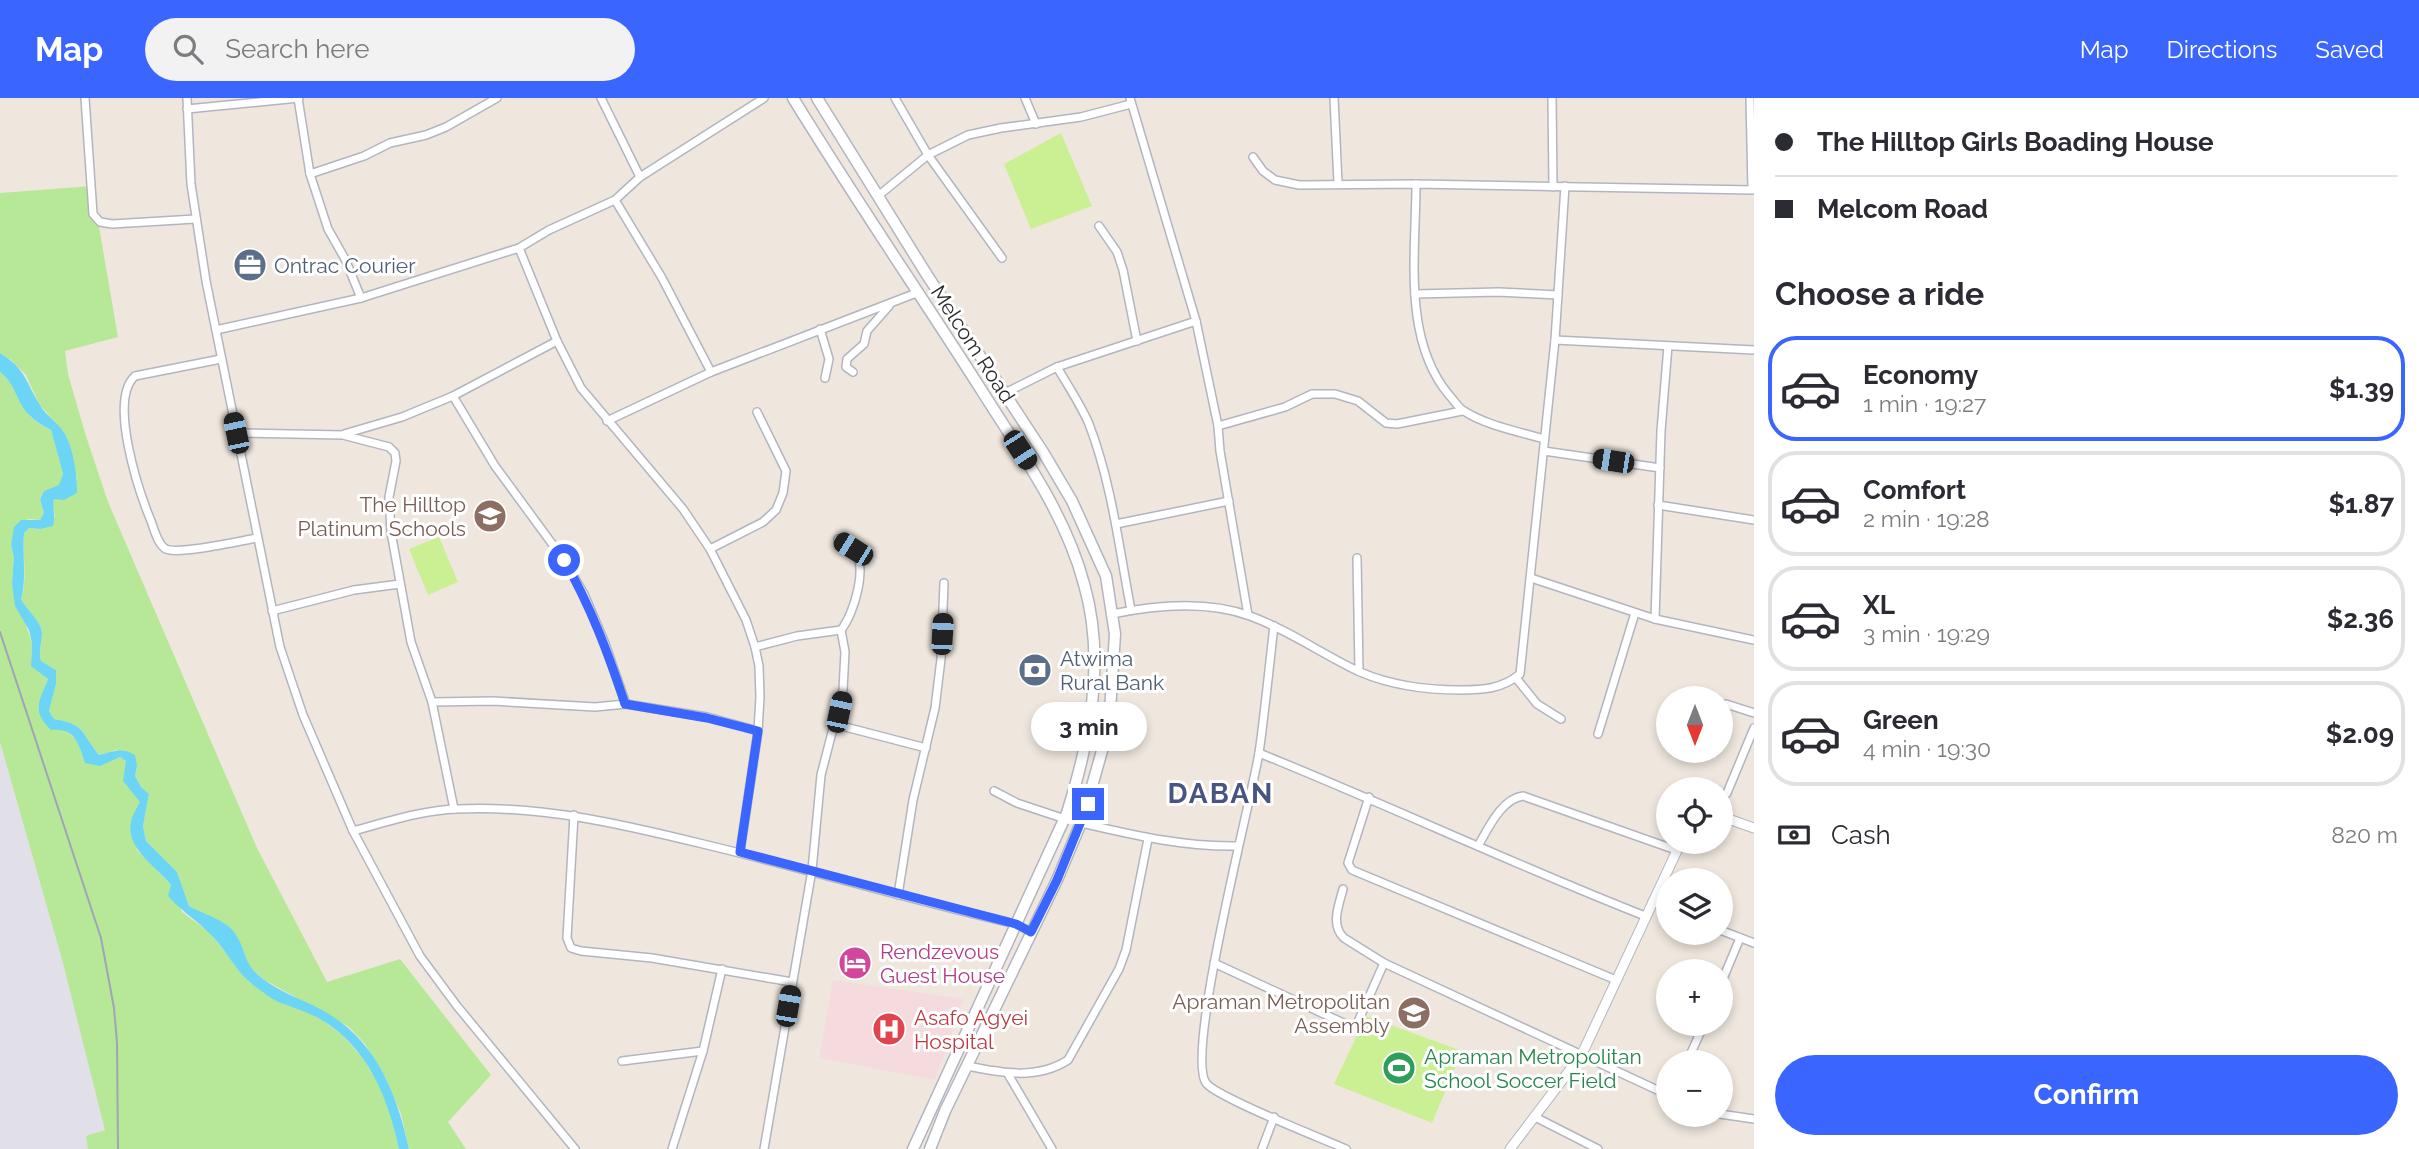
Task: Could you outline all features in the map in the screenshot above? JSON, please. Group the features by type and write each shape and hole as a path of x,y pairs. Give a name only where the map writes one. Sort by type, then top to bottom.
{"main road":[{"path":"793,98 859,205 919,292 1033,471 1067,539 1084,583 1094,643 1093,707 1081,769 1065,818 914,1149"},
{"name":"Melcom Road","path":"817,98 1043,452 1086,529 1106,576 1112,614 1115,650 1109,726 1081,823 1057,880 945,1111 930,1149"},
{"path":"1091,618 1112,614"},
{"path":"1016,924 1031,932"}],"street":[{"path":"85,98 93,214 100,222 112,224 195,219"},
{"path":"187,98 195,219 272,611 298,703 353,831 420,956 482,1038 575,1149"},
{"path":"187,109 298,98 310,174 328,229 345,259 361,298"},
{"path":"310,174 365,156 390,143 426,135 446,127 497,98"},
{"path":"601,98 640,177"},
{"path":"216,330 361,298 519,247 615,200 640,177 764,98"},
{"path":"895,98 928,155 1002,258"},
{"path":"1025,98 1036,124"},
{"path":"1334,98 1338,183"},
{"path":"1552,98 1553,187"},
{"path":"1254,157 1263,171 1275,180 1299,185 1338,183 1753,190 1750,98"},
{"path":"878,196 928,155 968,135 1081,117 1130,101 1196,321 1218,426 1248,615"},
{"path":"1416,184 1416,320 1423,348 1442,386 1462,411 1545,439"},
{"path":"1112,614 1185,606 1248,615 1359,671 1386,681 1425,690 1496,688 1516,678 1520,674 1523,660 1544,451 1555,340 1565,186"},
{"path":"615,200 662,278 711,372"},
{"path":"1099,226 1117,252 1124,270 1137,341"},
{"path":"519,247 557,341 581,388 668,491 710,549 746,620 755,647 760,687 758,731 740,852"},
{"path":"607,421 711,372 919,292"},
{"path":"1415,294 1499,292 1558,295"},
{"path":"853,372 846,367 847,359 864,344 867,331 892,303"},
{"path":"1005,393 1057,367 1196,321"},
{"path":"820,329 829,359 825,377"},
{"path":"1555,340 1754,350"},
{"path":"343,435 402,417 453,396 557,341"},
{"path":"1655,620 1658,505 1668,346"},
{"path":"221,359 173,367 135,376 130,380 125,408 130,460 156,533 166,549 186,550 257,538"},
{"path":"1057,367 1089,423 1106,479 1131,610"},
{"path":"1218,426 1285,407 1312,394 1335,394 1358,401 1386,423 1397,424 1462,411"},
{"path":"453,396 495,466 564,560 584,594 604,641 625,704"},
{"path":"710,549 763,522 776,510 783,492 786,471 757,412"},
{"path":"236,433 343,435 389,447 395,453 389,497 391,532 411,642 432,702 454,809"},
{"path":"1544,451 1660,468"},
{"path":"1116,524 1228,501"},
{"path":"1658,505 1754,520"},
{"path":"755,647 797,636 841,630 848,621 856,603 860,563 853,549 838,539"},
{"path":"1357,558 1359,671"},
{"path":"1531,578 1655,620 1754,640"},
{"path":"898,895 914,800 932,725 938,684 944,583"},
{"path":"272,611 354,590 400,584"},
{"path":"1598,734 1635,613"},
{"path":"1274,626 1259,752 1214,963 1202,1049 1203,1077 1209,1086 1346,1149"},
{"path":"764,1149 812,870 821,775 843,690 846,666 841,630"},
{"path":"1516,678 1537,704 1561,719"},
{"path":"432,702 493,701 595,707 625,704 707,718 758,731"},
{"path":"1733,706 1754,713"},
{"path":"834,724 926,748"},
{"path":"1733,779 1754,728"},
{"path":"1259,752 1369,797 1576,889 1646,916"},
{"path":"994,791 1017,803 1065,818"},
{"path":"1478,846 1501,810 1517,797 1523,796 1656,839"},
{"path":"1369,797 1348,863 1352,870 1616,980"},
{"path":"353,831 454,809 520,809 573,816 613,822 740,852 1016,924"},
{"path":"573,816 567,938 571,948 652,958 792,982"},
{"path":"1733,821 1754,828"},
{"path":"1081,823 1148,839 1212,847 1237,846"},
{"path":"967,1066 1008,1074 1041,1072 1057,1067 1068,1060 1076,1050 1119,969 1126,950 1148,839"},
{"path":"1510,1149 1582,1054 1675,854"},
{"path":"1343,889 1336,915 1338,933 1384,963 1656,1089"},
{"path":"1652,902 1656,904"},
{"path":"1733,935 1754,943"},
{"path":"1731,959 1740,938"},
{"path":"1214,963 1352,1027 1357,1024 1384,963"},
{"path":"673,1149 703,1052 722,969"},
{"path":"622,1061 703,1052"},
{"path":"1008,1074 1052,1149"},
{"path":"1733,1116 1754,1119"},
{"path":"1262,1149 1273,1117"},
{"path":"1535,1117 1598,1149"}],"shaded area":[{"path":"0,742 63,963 106,1130 87,1136 88,1149 0,1149"},
{"name":"Asafo Agyei Hospital","path":"833,980 964,999 935,1080 819,1058"}],"green space":[{"path":"1061,133 1092,206 1031,229 1004,164"},
{"path":"92,186 118,337 65,351 68,374 108,502 257,848 327,982 400,959 491,1075 448,1122 466,1149 409,1149 401,1114 386,1078 365,1044 349,1027 263,979 249,966 235,933 189,906 177,872 146,841 143,826 149,794 135,776 137,766 116,750 99,755 82,730 54,719 49,711 56,684 56,670 41,661 41,628 21,599 24,583 24,533 29,528 40,529 55,517 54,498 77,479 64,432 39,404 26,375 0,353 0,193"},
{"path":"0,372 9,381 28,414 51,430 63,474 59,486 44,491 40,498 44,513 40,520 28,519 11,545 14,557 12,583 32,643 31,665 48,679 38,708 77,740 85,763 120,757 127,761 124,781 141,802 131,821 137,850 171,885 182,912 209,932 250,983 322,1020 342,1035 362,1057 378,1083 389,1109 399,1149 88,1149 86,1136 105,1130 63,963 0,742"},
{"path":"439,537 458,582 428,595 409,549"},
{"name":"Apraman Metropolitan School Soccer Field","path":"1366,1016 1462,1051 1432,1123 1334,1084"}],"water":[{"path":"0,353 20,370 43,409 65,434 76,471 77,493 64,500 54,499 53,526 29,528 24,533 24,583 21,599 41,628 41,661 56,670 56,684 49,711 54,719 72,724 81,730 99,755 122,750 135,755 135,776 149,794 143,826 146,841 177,872 189,906 231,928 239,939 251,968 263,979 339,1021 369,1050 390,1086 409,1149 399,1149 382,1093 363,1059 351,1044 320,1019 277,1001 253,985 214,938 168,896 171,885 137,849 130,831 133,814 140,802 123,781 126,761 120,757 100,766 85,763 75,738 66,732 51,730 41,717 40,700 48,679 31,666 32,643 29,630 15,606 12,583 14,557 11,545 14,527 21,520 40,520 44,513 40,499 44,491 59,485 63,474 51,430 33,419 24,409 9,381 0,372"}],"railway":[{"path":"0,632 101,938 114,1008 117,1043 118,1149"}],"place":[{"name":"Ontrac Courier","path":"250,265"},
{"name":"The Hilltop Platinum Schools","path":"490,516"},
{"name":"Atwima Rural Bank","path":"1035,670"},
{"name":"Rendzevous Guest House","path":"855,963"},
{"name":"Apraman Metropolitan Assembly","path":"1414,1013"},
{"name":"Asafo Agyei Hospital","path":"889,1029"},
{"name":"Apraman Metropolitan School Soccer Field","path":"1399,1068"}],"district":[{"name":"DABAN","path":"1221,793"}],"route":[{"path":"564,560 584,594 604,641 625,704 707,718 758,731 740,852 1016,924 1031,932 1057,880 1088,804"}]}
